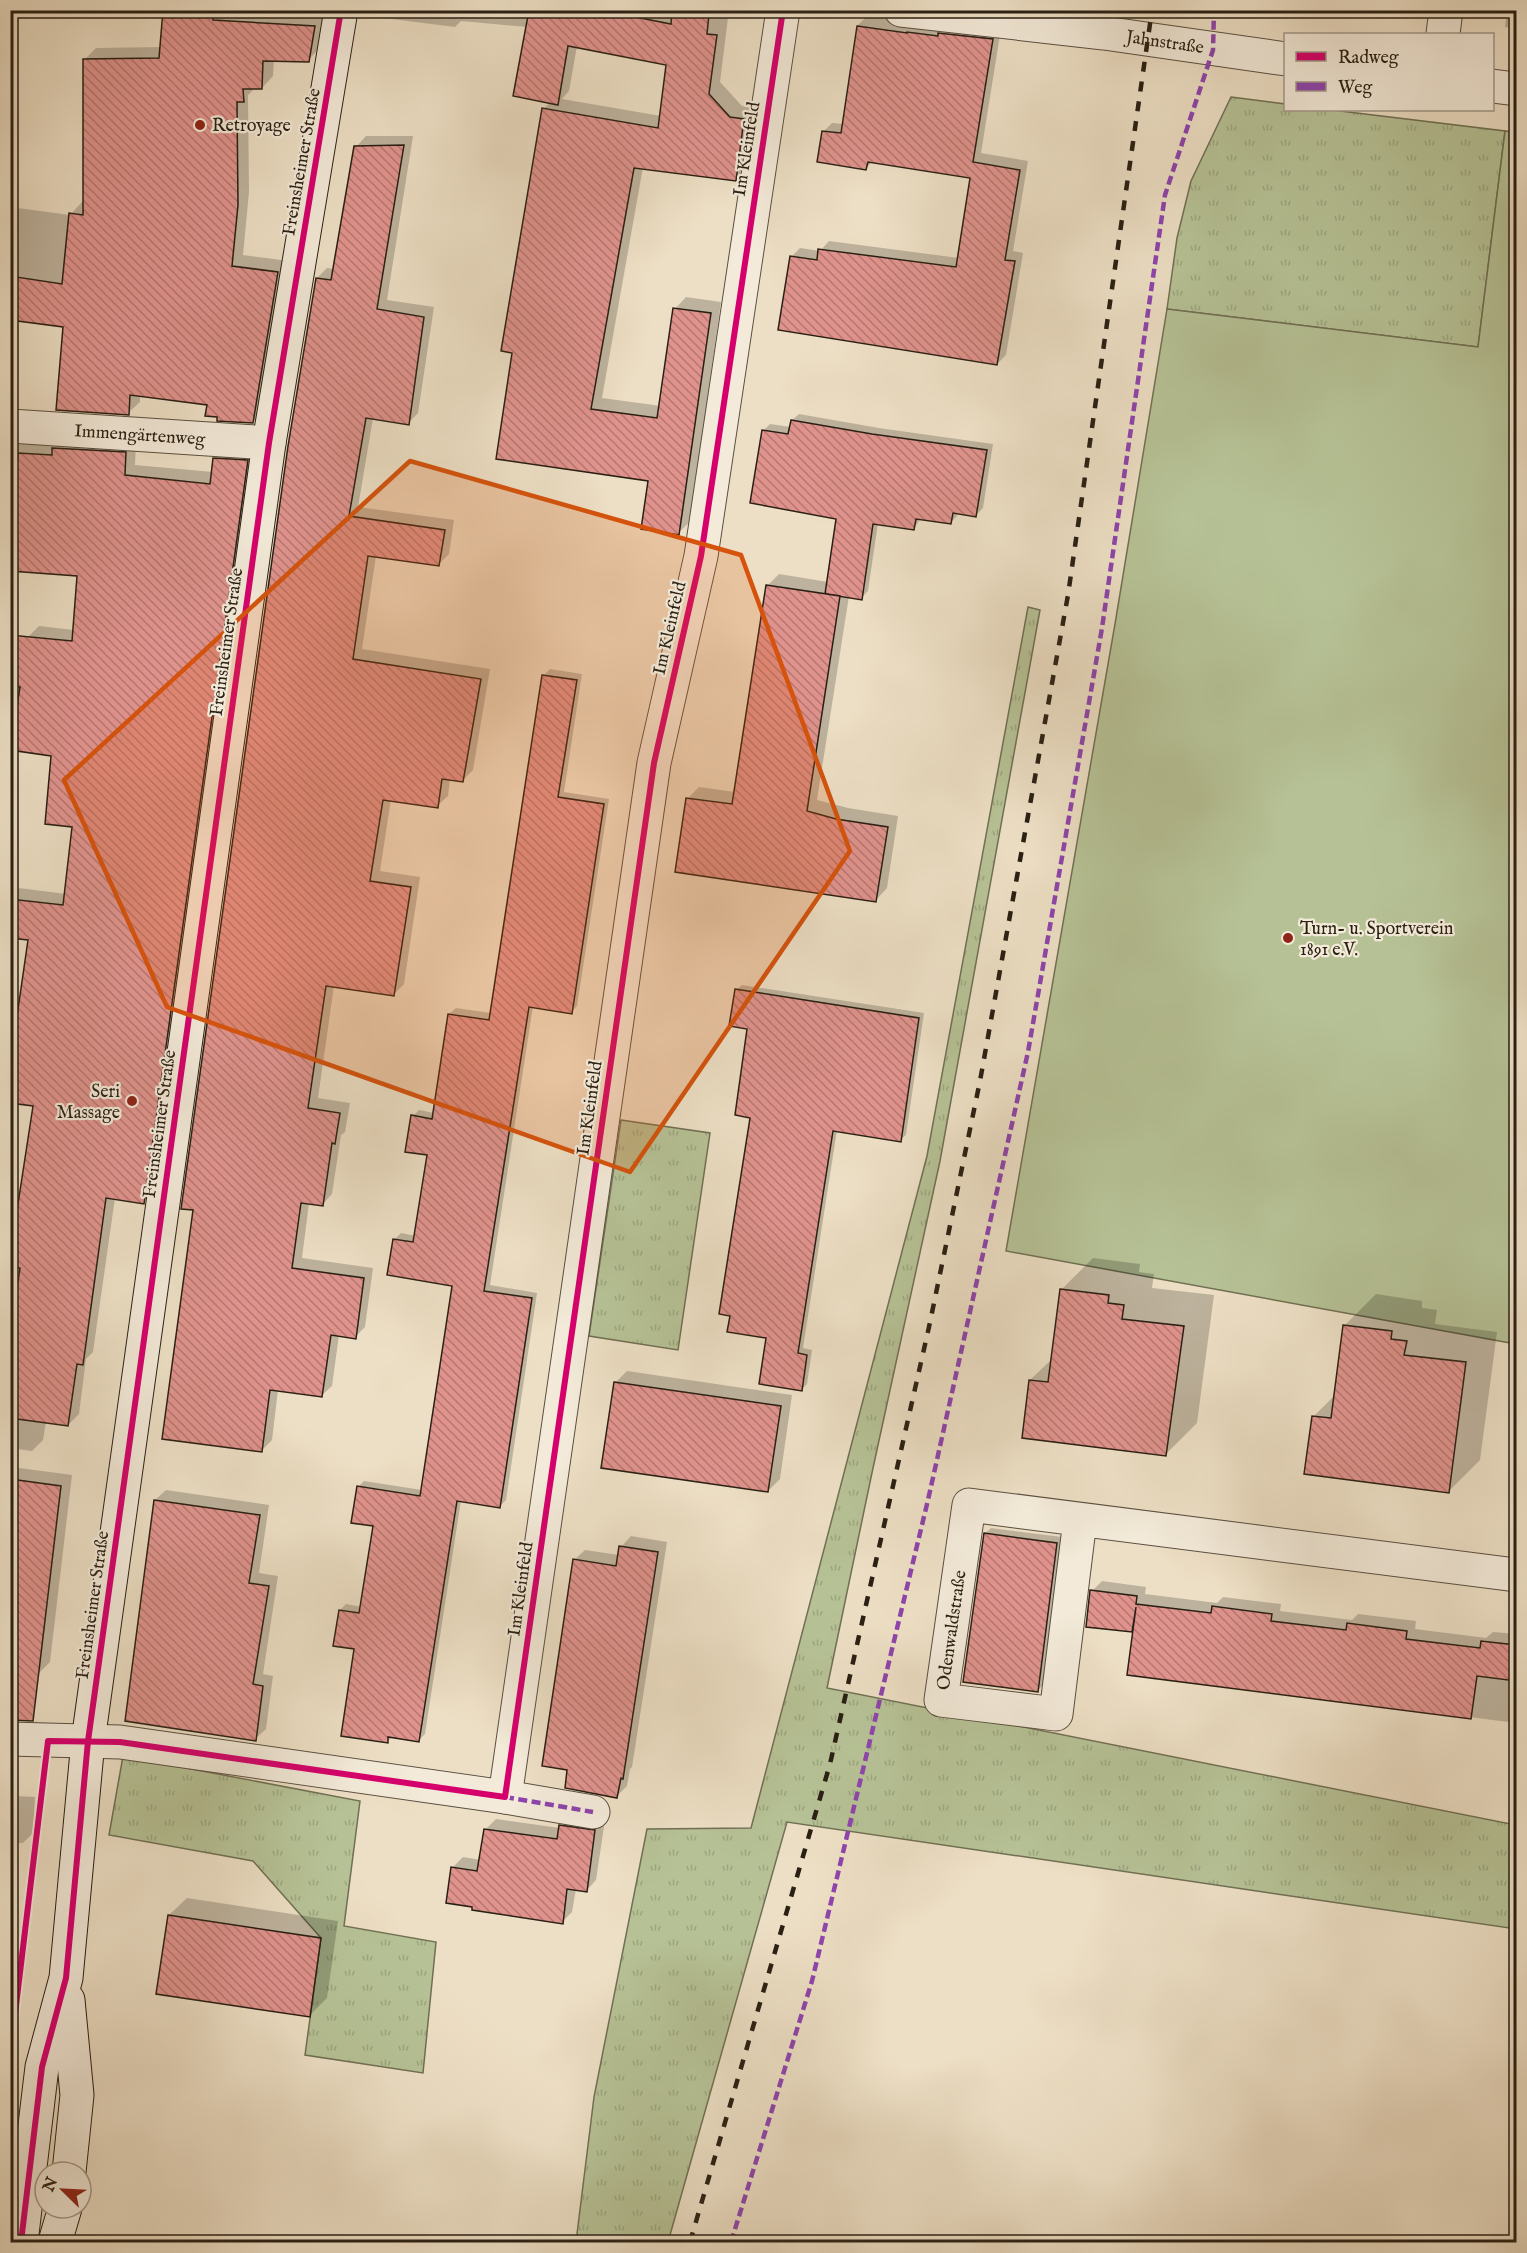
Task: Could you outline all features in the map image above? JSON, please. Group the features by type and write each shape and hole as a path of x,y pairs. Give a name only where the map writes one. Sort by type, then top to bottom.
{"street":[{"name":"Freinsheimer Straße","path":"21,2242 42,2067 66,1978 88,1741 269,443 341,10"},
{"name":"Im Kleinfeld","path":"505,1797 654,763 701,556 783,10"},
{"name":"Jahnstraße","path":"901,10 1104,33 1284,59"},
{"path":"1443,33 1446,10"},
{"path":"1494,86 1516,89"},
{"name":"Immengärtenweg","path":"10,426 269,443"},
{"name":"Odenwaldstraße","path":"1080,1520 1056,1714 941,1700 969,1505 1516,1575"},
{"path":"10,1739 120,1742 505,1797 593,1812"},
{"name":"Freinsheimer Straße","path":"66,1978 77,2095 70,2160"},
{"path":"55,2242 61,2220"}],"highlighted area":[{"path":"410,461 741,555 850,851 630,1172 167,1007 64,780"}],"green space":[{"path":"1231,97 1284,104 1284,111 1340,111 1505,131 1478,347 1167,309 1177,238 1191,181"},
{"name":"Turn- u. Sportverein 1891 e.V.","path":"1505,131 1516,132 1516,1344 1006,1251 1115,624 1167,309 1478,347"},
{"path":"1028,607 1040,610 940,1161 827,1688 1516,1825 1516,1929 787,1822 668,2242 576,2242 594,2097 647,1829 751,1828 927,1156"},
{"path":"621,1120 710,1133 678,1350 589,1336"},
{"path":"123,1756 360,1801 344,1926 436,1942 423,2073 305,2055 321,1938 253,1861 109,1835"}],"building":[{"path":"163,10 213,10 213,20 315,26 309,62 263,61 262,89 243,89 244,102 237,102 238,205 232,266 278,272 253,423 217,421 217,417 205,416 207,405 130,395 129,415 56,410 63,327 10,320 10,276 62,284 69,213 83,215 83,59 159,58"},
{"path":"529,10 600,10 671,24 672,10 709,14 707,34 717,35 709,94 730,117 744,119 736,181 634,168 591,409 657,418 673,308 711,313 679,535 641,529 648,481 496,459 512,353 501,351 542,108 658,128 666,65 568,46 558,105 513,96"},
{"path":"857,26 938,36 938,33 993,39 973,162 1020,170 1005,260 1015,261 997,365 778,330 790,256 817,260 818,249 956,267 970,178 868,162 866,170 817,162 822,131 841,133"},
{"path":"404,145 377,309 424,317 409,425 366,418 349,516 445,530 439,566 368,556 353,659 481,679 463,782 442,779 438,808 383,800 370,881 411,887 394,996 326,986 308,1108 340,1113 335,1144 332,1143 323,1206 301,1203 292,1268 364,1278 356,1339 331,1335 322,1397 270,1390 262,1452 162,1439 193,1210 181,1209 288,446 316,278 331,280 354,146"},
{"path":"791,420 987,450 976,517 953,513 951,524 916,519 914,530 873,524 862,600 825,594 836,519 750,503 762,430 788,434"},
{"path":"52,448 126,452 125,475 210,484 213,458 248,460 144,1204 106,1198 83,1365 77,1364 68,1426 10,1418 10,1335 20,1268 10,1266 10,1256 33,1106 10,1103 10,1030 15,1030 28,940 10,938 10,899 63,905 72,827 45,824 51,756 10,750 20,687 10,687 10,635 72,641 77,576 10,571 10,525 13,525 18,453 52,455"},
{"path":"766,585 840,596 807,811 836,819 888,827 876,902 675,872 686,798 732,804"},
{"path":"542,675 577,680 558,797 604,804 572,1014 529,1007 484,1291 532,1298 500,1508 457,1501 419,1742 388,1737 388,1743 341,1736 354,1649 333,1646 339,1610 359,1613 373,1526 351,1523 357,1486 420,1496 452,1286 387,1275 393,1239 413,1242 427,1155 405,1152 411,1115 432,1119 448,1014 489,1020"},
{"path":"735,989 919,1018 901,1142 833,1131 798,1353 807,1355 802,1391 759,1384 766,1338 727,1332 730,1316 719,1314 750,1118 735,1115 747,1029 729,1026"},
{"path":"1060,1289 1109,1295 1108,1303 1124,1305 1122,1319 1184,1326 1166,1456 1022,1438 1029,1380 1048,1382"},
{"path":"1343,1325 1392,1331 1391,1339 1407,1341 1404,1355 1466,1362 1449,1493 1304,1474 1312,1416 1331,1418"},
{"path":"614,1382 781,1406 768,1492 601,1468"},
{"path":"10,1479 61,1486 33,1721 10,1720"},
{"path":"154,1500 260,1515 249,1583 269,1586 253,1684 263,1686 256,1741 125,1721"},
{"path":"984,1533 1057,1543 1038,1692 963,1682"},
{"path":"619,1546 658,1552 623,1779 621,1778 617,1798 565,1788 567,1770 542,1766 573,1559 616,1566"},
{"path":"1090,1590 1137,1596 1136,1604 1211,1613 1212,1606 1272,1614 1271,1621 1346,1630 1347,1623 1407,1631 1406,1639 1480,1648 1481,1641 1516,1645 1516,1681 1477,1676 1471,1719 1127,1675 1136,1607 1132,1632 1086,1627"},
{"path":"559,1825 595,1830 587,1892 567,1889 563,1924 472,1910 472,1907 446,1903 451,1867 477,1871 484,1829 557,1839"},
{"path":"168,1915 321,1938 310,2017 156,1994"}],"railway":[{"path":"690,2242 830,1764 929,1327 980,1081 1068,595 1152,10"}],"marked path":[{"path":"731,2242 812,1981 928,1500 1028,1052 1102,628 1165,195 1213,50 1214,10"},
{"path":"505,1797 593,1812"}],"cycle path":[{"path":"21,2242 42,2067 66,1978 88,1741 269,443 341,10"},
{"path":"10,2055 48,1741 120,1742 505,1797 654,763 701,556 783,10"}],"place":[{"name":"Retroyage","path":"200,125"},
{"name":"Turn- u. Sportverein 1891 e.V.","path":"1288,938"},
{"name":"Seri Massage","path":"132,1101"}]}
